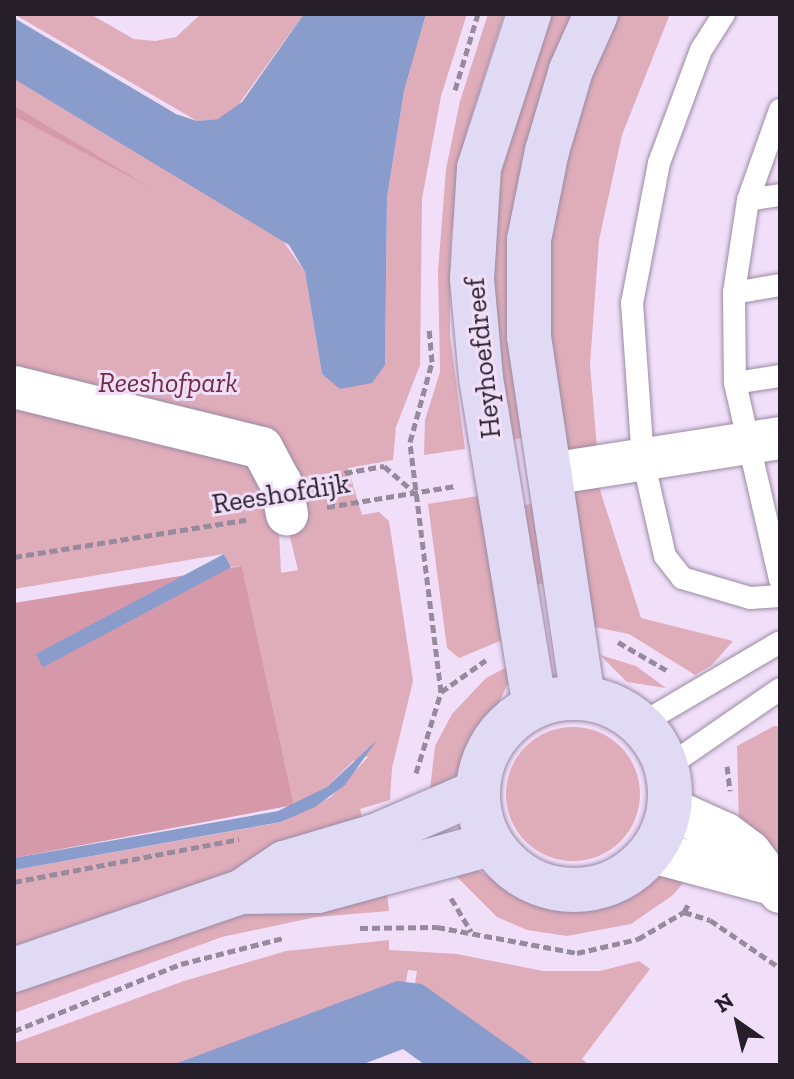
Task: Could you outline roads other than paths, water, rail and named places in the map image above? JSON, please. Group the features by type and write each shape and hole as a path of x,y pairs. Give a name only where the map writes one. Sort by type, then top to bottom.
{"street":[{"name":"Heyhoefdreef","path":"529,14 479,168 472,279 481,378 535,706"},
{"name":"Heyhoefdreef","path":"583,698 529,337 529,240 547,151 571,70 596,14"},
{"path":"14,387 262,448 284,498"},
{"path":"550,474 762,441"},
{"path":"668,788 652,852 615,881 569,891 538,885 512,869 491,844 480,819 477,792 494,741 512,720 535,706 583,698 624,711 641,724 668,788 750,852 776,888"},
{"path":"14,970 241,892 284,863 378,835 477,792"},
{"path":"241,892 318,891 491,844"},
{"path":"652,852 776,888"}],"lane":[{"path":"724,14 701,50 659,163 632,303 643,460 665,556 682,578 750,598 780,596"},
{"path":"780,110 748,200 734,293 735,383 762,441 780,579"},
{"path":"748,200 780,195"},
{"path":"734,293 780,285"},
{"path":"735,383 780,376"},
{"path":"641,724 780,642"},
{"path":"668,788 780,689"}],"water":[{"path":"304,14 426,14 404,91 387,198 385,365 372,383 340,389 322,374 305,272 289,245 14,79 14,18 176,114 197,121 218,119 242,102"},
{"path":"224,554 231,567 43,667 36,654"},
{"path":"377,740 345,785 315,807 281,822 14,870 14,858 278,811 327,787"},
{"path":"397,981 422,984 536,1065 425,1065 403,1049 361,1065 172,1065"}],"park label":[{"name":"Reeshofpark","path":"168,383"}]}
